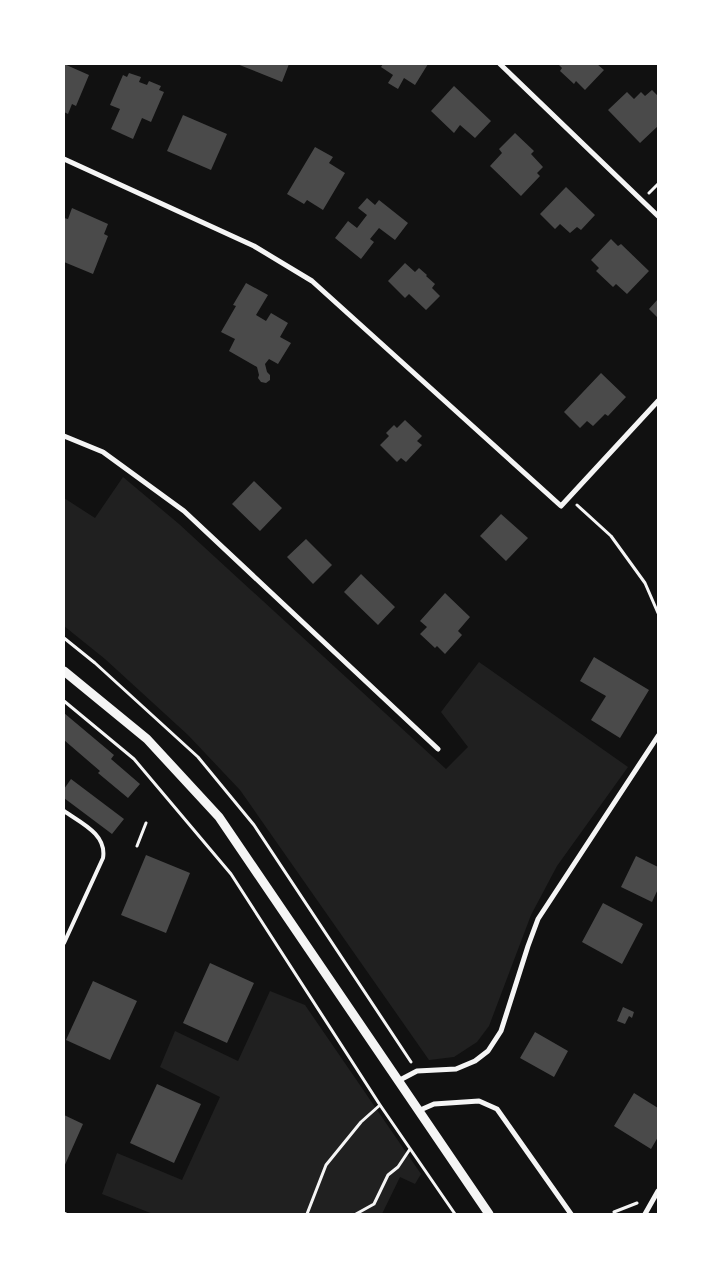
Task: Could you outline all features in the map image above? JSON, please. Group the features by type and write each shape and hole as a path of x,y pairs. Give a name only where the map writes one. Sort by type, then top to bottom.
{"street":[{"path":"500,64 658,216"},
{"path":"64,159 254,246 312,281 561,506 658,402"},
{"path":"64,436 103,452 184,510 438,749"},
{"path":"64,671 148,739 219,817 489,1214"},
{"path":"398,1082 417,1071 456,1069 475,1061 488,1052 501,1031 538,919 658,736"},
{"path":"418,1111 434,1104 479,1101 497,1109 570,1214"},
{"path":"645,1214 658,1191"}],"lane":[{"path":"64,811 101,839 105,849 103,858 64,943"}],"path":[{"path":"569,498 612,536 645,583 658,613"},
{"path":"64,701 134,759 231,874 380,1105 455,1214"},
{"path":"137,846 146,822"},
{"path":"307,1214 316,1186 326,1165 362,1122 380,1105"},
{"path":"356,1214 374,1204 388,1175 398,1167 410,1149"}],"shaded area":[{"path":"123,477 179,524 446,769 468,747 441,712 479,662 628,767 557,866 531,915 489,1026 477,1042 454,1057 429,1060 240,790 188,735 105,659 64,626 64,498 95,518"},
{"path":"270,991 305,1005 421,1174 415,1184 400,1177 382,1214 153,1214 102,1194 117,1153 182,1180 220,1097 160,1067 175,1031 238,1061"}],"building":[{"path":"64,64 89,75 76,106 72,104 68,114 64,112"},
{"path":"237,64 289,64 282,82"},
{"path":"383,64 428,64 415,85 404,78 398,89 388,83 393,75 381,67"},
{"path":"558,64 597,64 604,70 585,90 576,81 574,84 560,71 562,68"},
{"path":"129,73 141,77 139,82 147,85 149,81 161,86 159,90 164,92 151,122 142,118 133,139 111,129 120,109 110,105 123,75 127,77"},
{"path":"454,86 491,121 475,138 460,125 454,133 431,111"},
{"path":"652,90 658,96 658,126 640,143 608,110 627,92 634,99 641,92 645,96"},
{"path":"183,115 227,134 211,170 167,151"},
{"path":"515,133 534,151 531,154 543,167 537,173 540,176 521,196 490,166 502,153 499,149"},
{"path":"315,147 333,157 329,163 345,173 323,210 307,200 304,204 287,194"},
{"path":"566,187 595,215 581,230 577,227 570,233 560,224 555,229 540,214"},
{"path":"367,198 375,205 379,200 408,223 395,240 379,228 370,239 374,242 361,259 335,238 348,221 357,228 367,215 358,208"},
{"path":"72,208 108,224 104,234 108,236 93,274 64,262 64,218 68,219"},
{"path":"611,239 618,246 621,244 649,271 627,294 616,284 613,287 596,271 599,268 591,260"},
{"path":"405,263 415,272 419,268 435,284 432,288 440,296 426,310 409,294 405,298 388,281"},
{"path":"246,283 268,295 256,315 266,321 271,313 288,323 280,337 291,343 278,364 269,359 265,364 270,375 270,380 266,383 261,382 258,378 257,367 229,351 235,339 221,332 236,306 233,305"},
{"path":"658,299 658,318 649,309"},
{"path":"601,373 626,397 608,416 605,414 593,426 587,421 580,428 564,412"},
{"path":"405,420 422,436 417,441 422,445 406,462 401,458 397,462 380,445 389,436 386,433 394,425 397,428"},
{"path":"254,481 282,508 260,531 232,504"},
{"path":"501,514 528,538 506,561 480,536"},
{"path":"306,539 332,565 313,584 287,557"},
{"path":"361,574 395,607 378,625 344,592"},
{"path":"445,593 470,617 458,631 462,635 445,654 437,646 435,648 420,634 427,627 420,621"},
{"path":"594,657 649,690 620,738 591,720 606,696 580,681"},
{"path":"64,713 114,755 111,759 140,784 128,798 98,773 100,771 64,740"},
{"path":"71,779 124,819 112,834 64,798 64,789"},
{"path":"146,855 190,873 166,933 121,915"},
{"path":"636,856 658,867 658,889 652,902 621,887"},
{"path":"603,903 643,924 622,964 582,942"},
{"path":"210,963 254,983 227,1043 183,1023"},
{"path":"93,981 137,1001 110,1060 66,1040"},
{"path":"623,1007 634,1012 632,1018 629,1016 625,1024 617,1021"},
{"path":"535,1032 568,1051 554,1077 520,1058"},
{"path":"157,1084 201,1104 174,1163 130,1143"},
{"path":"634,1093 658,1108 658,1137 651,1149 614,1126"},
{"path":"64,1115 83,1124 64,1167"}]}
